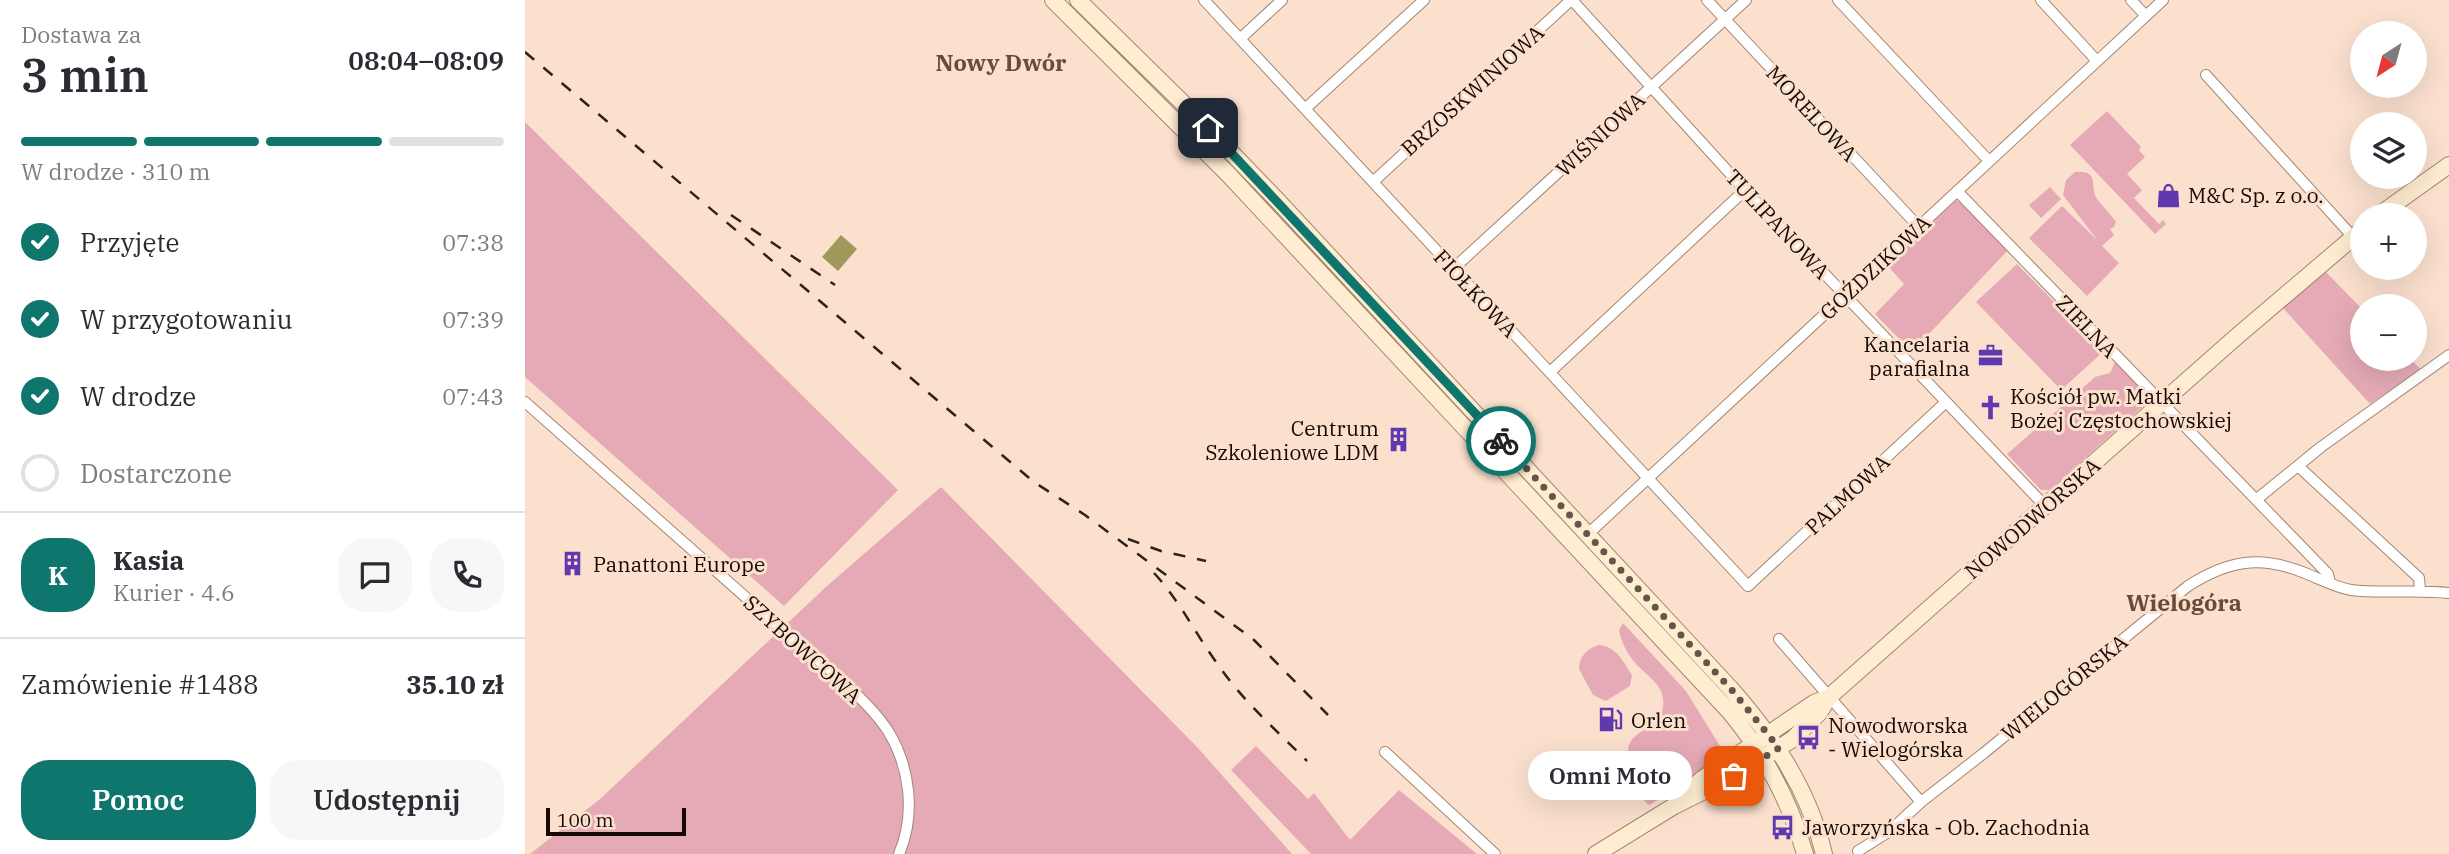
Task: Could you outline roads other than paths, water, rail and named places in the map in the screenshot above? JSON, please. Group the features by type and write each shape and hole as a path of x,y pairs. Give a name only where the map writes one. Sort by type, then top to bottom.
{"main road":[{"path":"1052,0 1122,66 1237,184 1729,711 1754,743 1789,806 1805,854"},
{"path":"1078,0 1243,164 1731,689 1779,748 1810,809 1824,854"},
{"path":"2394,203 2449,165"},
{"name":"NOWODWORSKA","path":"1674,806 1702,779 1769,733 1829,697 2350,240"},
{"name":"NOWODWORSKA","path":"1595,854 1674,806 1708,791 1793,739 1819,713 1829,697"}],"street":[{"name":"FIOŁKOWA","path":"1204,0 1649,476 1748,586"},
{"path":"1240,39 1282,0"},
{"path":"1306,108 1424,0"},
{"name":"TULIPANOWA","path":"1572,0 1745,190 2045,506"},
{"name":"BRZOSKWINIOWA","path":"1374,181 1572,0"},
{"name":"MORELOWA","path":"1707,0 1918,226"},
{"name":"WIŚNIOWA","path":"1454,268 1746,0"},
{"path":"1838,0 1989,161"},
{"path":"2041,0 2097,61"},
{"path":"2131,0 2145,16"},
{"name":"GOŹDZIKOWA","path":"1588,534 2163,0"},
{"path":"2206,75 2350,225"},
{"path":"1550,372 1745,190"},
{"name":"ZIELNA","path":"1957,191 2257,499 2328,574 2330,583"},
{"path":"2257,499 2321,447 2449,355"},
{"name":"SZYBOWCOWA","path":"525,402 810,654 879,719 896,747 906,777 909,814 899,854"},
{"name":"PALMOWA","path":"1748,586 1946,402"},
{"path":"2298,467 2419,578 2420,590"},
{"name":"WIELOGÓRSKA","path":"1858,851 1890,831 1921,802 2206,574 2225,566 2266,562 2286,566 2352,590 2420,590 2449,593"},
{"path":"1779,639 1921,802"},
{"path":"1385,752 1495,854"}],"railway":[{"path":"525,52 1034,482 1085,515 1254,640 1328,715"},
{"path":"731,215 835,285"},
{"path":"1128,539 1161,551 1206,561"},
{"path":"1154,573 1172,595 1228,679 1307,761"}],"place":[{"name":"M&C Sp. z o.o.","path":"2168,195"},
{"name":"Kancelaria parafialna","path":"1990,356"},
{"name":"Kościół pw. Matki Bożej Częstochowskiej","path":"1990,408"},
{"name":"Centrum Szkoleniowe LDM","path":"1399,440"},
{"name":"Panattoni Europe","path":"573,564"},
{"name":"Orlen","path":"1611,720"},
{"name":"Nowodworska - Wielogórska","path":"1808,737"},
{"name":"Omni Moto","path":"1734,776"},
{"name":"Jaworzyńska - Ob. Zachodnia","path":"1782,827"}],"district":[{"name":"Nowy Dwór","path":"1001,62"},
{"name":"Wielogóra","path":"2184,602"}]}
